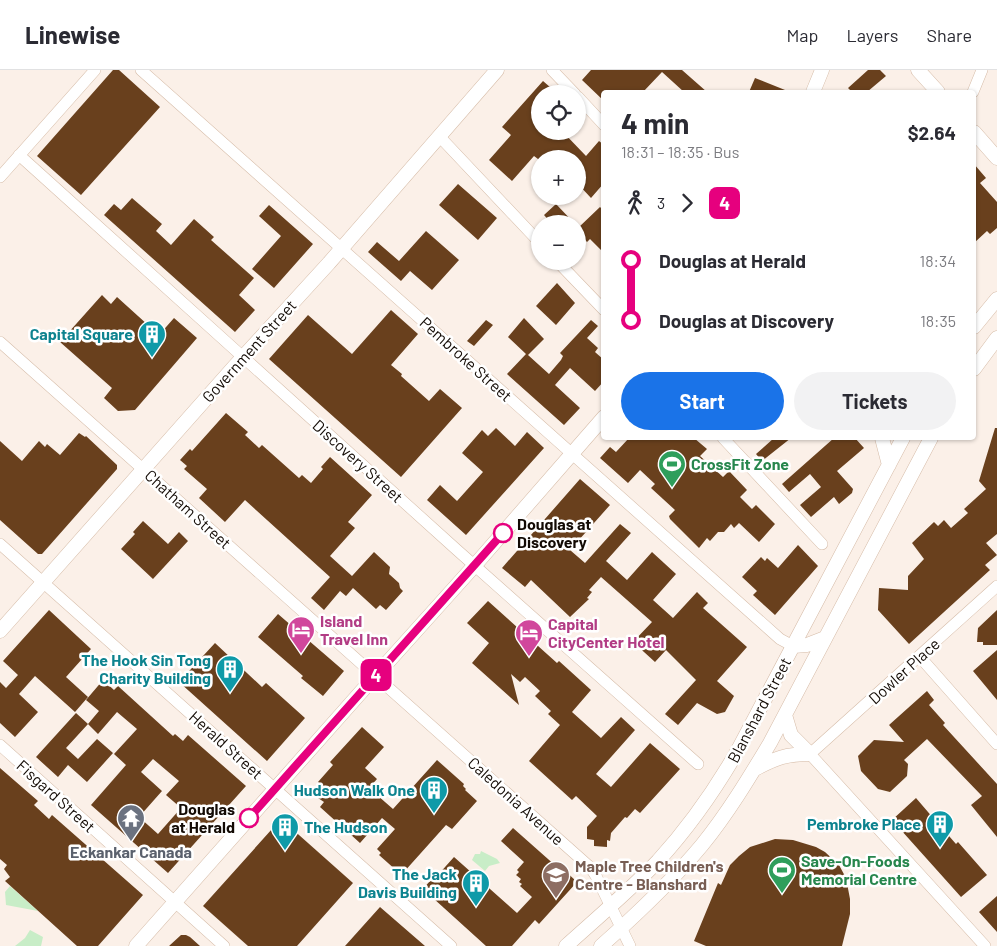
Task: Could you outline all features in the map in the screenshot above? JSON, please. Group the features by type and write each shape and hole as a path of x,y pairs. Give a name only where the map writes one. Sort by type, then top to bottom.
{"main road":[{"name":"Government Street","path":"0,632 243,356 342,248 497,70"},
{"path":"814,90 822,70"},
{"path":"918,70 936,90"},
{"path":"976,134 997,158"},
{"path":"976,325 997,299"},
{"path":"976,366 997,338"},
{"path":"136,946 601,420"},
{"path":"883,440 889,465"},
{"name":"Blanshard Street","path":"566,946 658,861 692,821 708,798 738,750 902,440"},
{"name":"Blanshard Street","path":"601,946 679,871 701,846 742,791 785,715 930,440"},
{"path":"793,646 807,645 825,638"},
{"path":"785,715 791,736 810,754"},
{"path":"754,770 777,758 792,754 810,754"}],"street":[{"path":"0,177 95,70"},
{"name":"Pembroke Street","path":"141,70 780,639 793,646"},
{"path":"552,70 566,85"},
{"path":"974,90 982,70"},
{"path":"586,105 601,121"},
{"path":"440,137 531,233"},
{"name":"Discovery Street","path":"20,155 698,764"},
{"path":"566,270 601,307"},
{"name":"Chatham Street","path":"0,342 375,676"},
{"path":"725,440 822,544"},
{"name":"Herald Street","path":"0,544 451,946"},
{"name":"Dowler Place","path":"810,754 997,586"},
{"path":"920,657 997,744"},
{"name":"Caledonia Avenue","path":"375,676 591,868 630,946"},
{"name":"Fisgard Street","path":"0,745 224,946"},
{"path":"810,754 984,946"}],"green space":[{"path":"481,851 497,859 500,863 489,866 485,871 472,860 475,854 480,854"},
{"path":"10,886 38,911 6,905 5,892"},
{"path":"30,930 43,937 41,946 15,946 25,938"}],"building":[{"path":"113,70 119,70 160,107 81,195 37,156"},
{"path":"591,70 682,70 705,90 682,90 662,72 645,90 601,90 601,98 582,80"},
{"path":"868,70 880,70 886,76 869,90 850,90 848,88"},
{"path":"755,78 785,90 750,90"},
{"path":"543,81 548,85 539,85"},
{"path":"531,94 531,140 571,140 580,150 531,150 531,159 512,181 489,160 511,135 502,127"},
{"path":"599,141 601,143 601,186 591,198 586,193 586,156"},
{"path":"976,166 986,178 980,183 997,202 997,228 990,234 987,231 976,241"},
{"path":"458,184 497,218 478,240 439,205"},
{"path":"132,198 162,224 156,231 171,245 194,219 214,237 211,240 254,278 239,295 255,310 235,332 104,215 114,204 121,210"},
{"path":"269,205 313,244 274,288 252,269 281,236 259,216"},
{"path":"557,205 566,215 544,215"},
{"path":"600,207 601,250 590,239 587,242 586,220"},
{"path":"426,231 459,260 432,290 410,271 401,281 368,252 377,242 399,261"},
{"path":"557,283 575,303 556,325 536,306"},
{"path":"102,295 111,304 117,297 159,335 174,318 197,338 135,410 118,411 104,398 112,388 60,342"},
{"path":"391,310 418,334 391,365 429,401 440,389 462,408 401,477 269,359 308,315 352,354"},
{"path":"524,318 544,339 528,355 549,374 561,360 563,356 560,353 591,320 598,326 587,338 598,348 595,352 601,357 601,384 595,391 570,368 555,385 580,408 564,425 507,374 526,354 508,337"},
{"path":"486,320 493,325 474,346 467,341"},
{"path":"226,413 248,432 245,435 259,448 262,445 299,478 302,475 311,483 330,457 372,495 348,522 355,528 330,556 352,576 374,552 390,567 389,574 399,583 403,591 386,610 380,605 376,609 353,588 346,596 340,591 324,610 311,598 330,577 245,500 225,522 199,498 207,489 184,469 187,466 180,460 190,449 192,451"},
{"path":"496,428 515,446 527,432 544,448 466,535 427,500 440,485 457,501 483,472 462,453 482,430 488,436"},
{"path":"995,428 997,428 997,534 986,543 997,555 985,565 990,570 909,644 878,610 879,588 908,590 908,576 924,559 912,543 934,522 938,526 944,520 951,528 968,513 964,509 986,489 979,481"},
{"path":"79,433 86,436 117,465 117,469 42,554 38,554 0,520 0,441 22,461 39,441 45,447 47,444 60,455"},
{"path":"627,440 696,440 707,449 700,456 723,477 729,471 747,490 740,497 752,509 756,505 775,524 759,542 739,523 734,528 731,524 724,532 718,532 710,541 707,538 699,548 670,519 669,516 675,510 651,488 655,484 640,470 628,483 600,458 610,447 616,452"},
{"path":"772,440 788,440 762,461 756,454"},
{"path":"832,440 857,440 864,448 837,471 853,489 852,493 839,504 834,497 811,517 800,505 821,487 810,474 789,492 782,484"},
{"path":"580,479 610,505 570,550 585,563 620,524 631,533 606,561 627,580 652,552 676,574 653,600 673,618 697,592 708,603 703,608 747,647 717,681 734,696 725,712 717,714 697,703 678,725 665,714 696,680 666,650 655,662 633,642 652,622 601,577 589,590 592,592 587,598 589,599 570,617 531,580 525,587 502,568"},
{"path":"143,521 168,544 179,532 188,541 153,579 121,549 135,534 133,532"},
{"path":"798,545 818,566 775,615 753,595 757,591 742,577 761,557 765,561 767,558 778,568"},
{"path":"488,601 557,663 559,661 591,690 572,712 601,738 621,717 635,730 596,774 611,787 650,743 680,769 640,813 635,809 627,818 625,817 611,833 610,841 607,840 607,847 594,846 594,840 587,839 587,827 597,816 576,796 572,800 529,761 560,725 548,714 551,711 535,696 540,691 525,677 520,682 511,674 519,705 472,663 489,643 467,623"},
{"path":"49,610 91,649 66,677 88,697 75,712 35,676 19,694 38,712 15,737 0,723 0,682 6,688 18,675 3,661"},
{"path":"997,610 997,645 983,645 983,642 977,642 978,628"},
{"name":"Island Travel Inn","path":"278,614 344,671 323,696 258,637"},
{"path":"215,643 262,687 266,683 305,718 267,761 179,682"},
{"path":"997,650 997,700 973,671"},
{"path":"103,680 114,690 118,686 173,736 175,734 183,741 188,735 246,786 168,873 91,805 126,765 114,754 137,729 117,712 98,734 88,724 99,711 86,700","holes":["153,759 179,781 166,795 181,808 158,834 139,817 162,791 141,772"]},
{"path":"927,691 934,700 929,705 945,723 943,725 997,784 997,837 971,805 982,796 927,739 904,760 908,764 907,776 890,792 878,789 861,771 858,756 874,740 904,742 889,725"},
{"path":"76,713 88,724 66,748 78,759 97,739 113,753 87,782 68,765 58,777 36,757"},
{"path":"362,727 384,747 365,768 377,779 369,788 393,809 437,760 464,784 465,790 477,801 452,829 446,825 403,873 399,869 397,871 379,855 381,853 377,849 395,829 382,818 360,843 320,807 324,802 318,798 322,794 317,789 321,785 318,782 333,765 330,762"},
{"path":"0,768 38,801 34,805 49,819 52,815 143,895 98,946 77,946 5,881 10,877 4,869 7,865 0,859"},
{"name":"Pembroke Place","path":"916,798 934,819 935,817 944,827 942,828 956,844 958,842 987,875 961,897 892,820"},
{"name":"The Hudson","path":"281,819 353,883 297,946 248,946 203,906"},
{"path":"513,828 577,882 539,924 535,920 512,946 486,946 423,889 454,857 517,913 532,897 520,886 522,884 519,882 521,879 516,875 519,872 517,870 524,862 501,841"},
{"name":"Save-On-Foods Memorial Centre","path":"775,839 793,840 816,847 825,852 839,865 846,878 850,899 850,914 842,946 706,946 694,941 718,883 721,885 730,865 750,847"},
{"path":"997,896 997,932 979,912"},
{"path":"380,907 425,946 345,946"},
{"path":"181,935 190,937 200,946 169,946"}],"bus line":[{"name":"4","path":"249,818 503,533"}],"place":[{"name":"Capital Square","path":"152,358"},
{"name":"CrossFit Zone","path":"672,488"},
{"name":"Douglas at Discovery","path":"503,533"},
{"name":"Island Travel Inn","path":"301,654"},
{"name":"Capital CityCenter Hotel","path":"529,657"},
{"name":"The Hook Sin Tong Charity Building","path":"230,693"},
{"name":"Hudson Walk One","path":"434,814"},
{"name":"Douglas at Herald","path":"249,818"},
{"name":"Eckankar Canada","path":"131,842"},
{"name":"Pembroke Place","path":"940,848"},
{"name":"The Hudson","path":"285,851"},
{"name":"Save-On-Foods Memorial Centre","path":"782,894"},
{"name":"Maple Tree Children's Centre - Blanshard","path":"556,899"},
{"name":"The Jack Davis Building","path":"476,907"}]}
